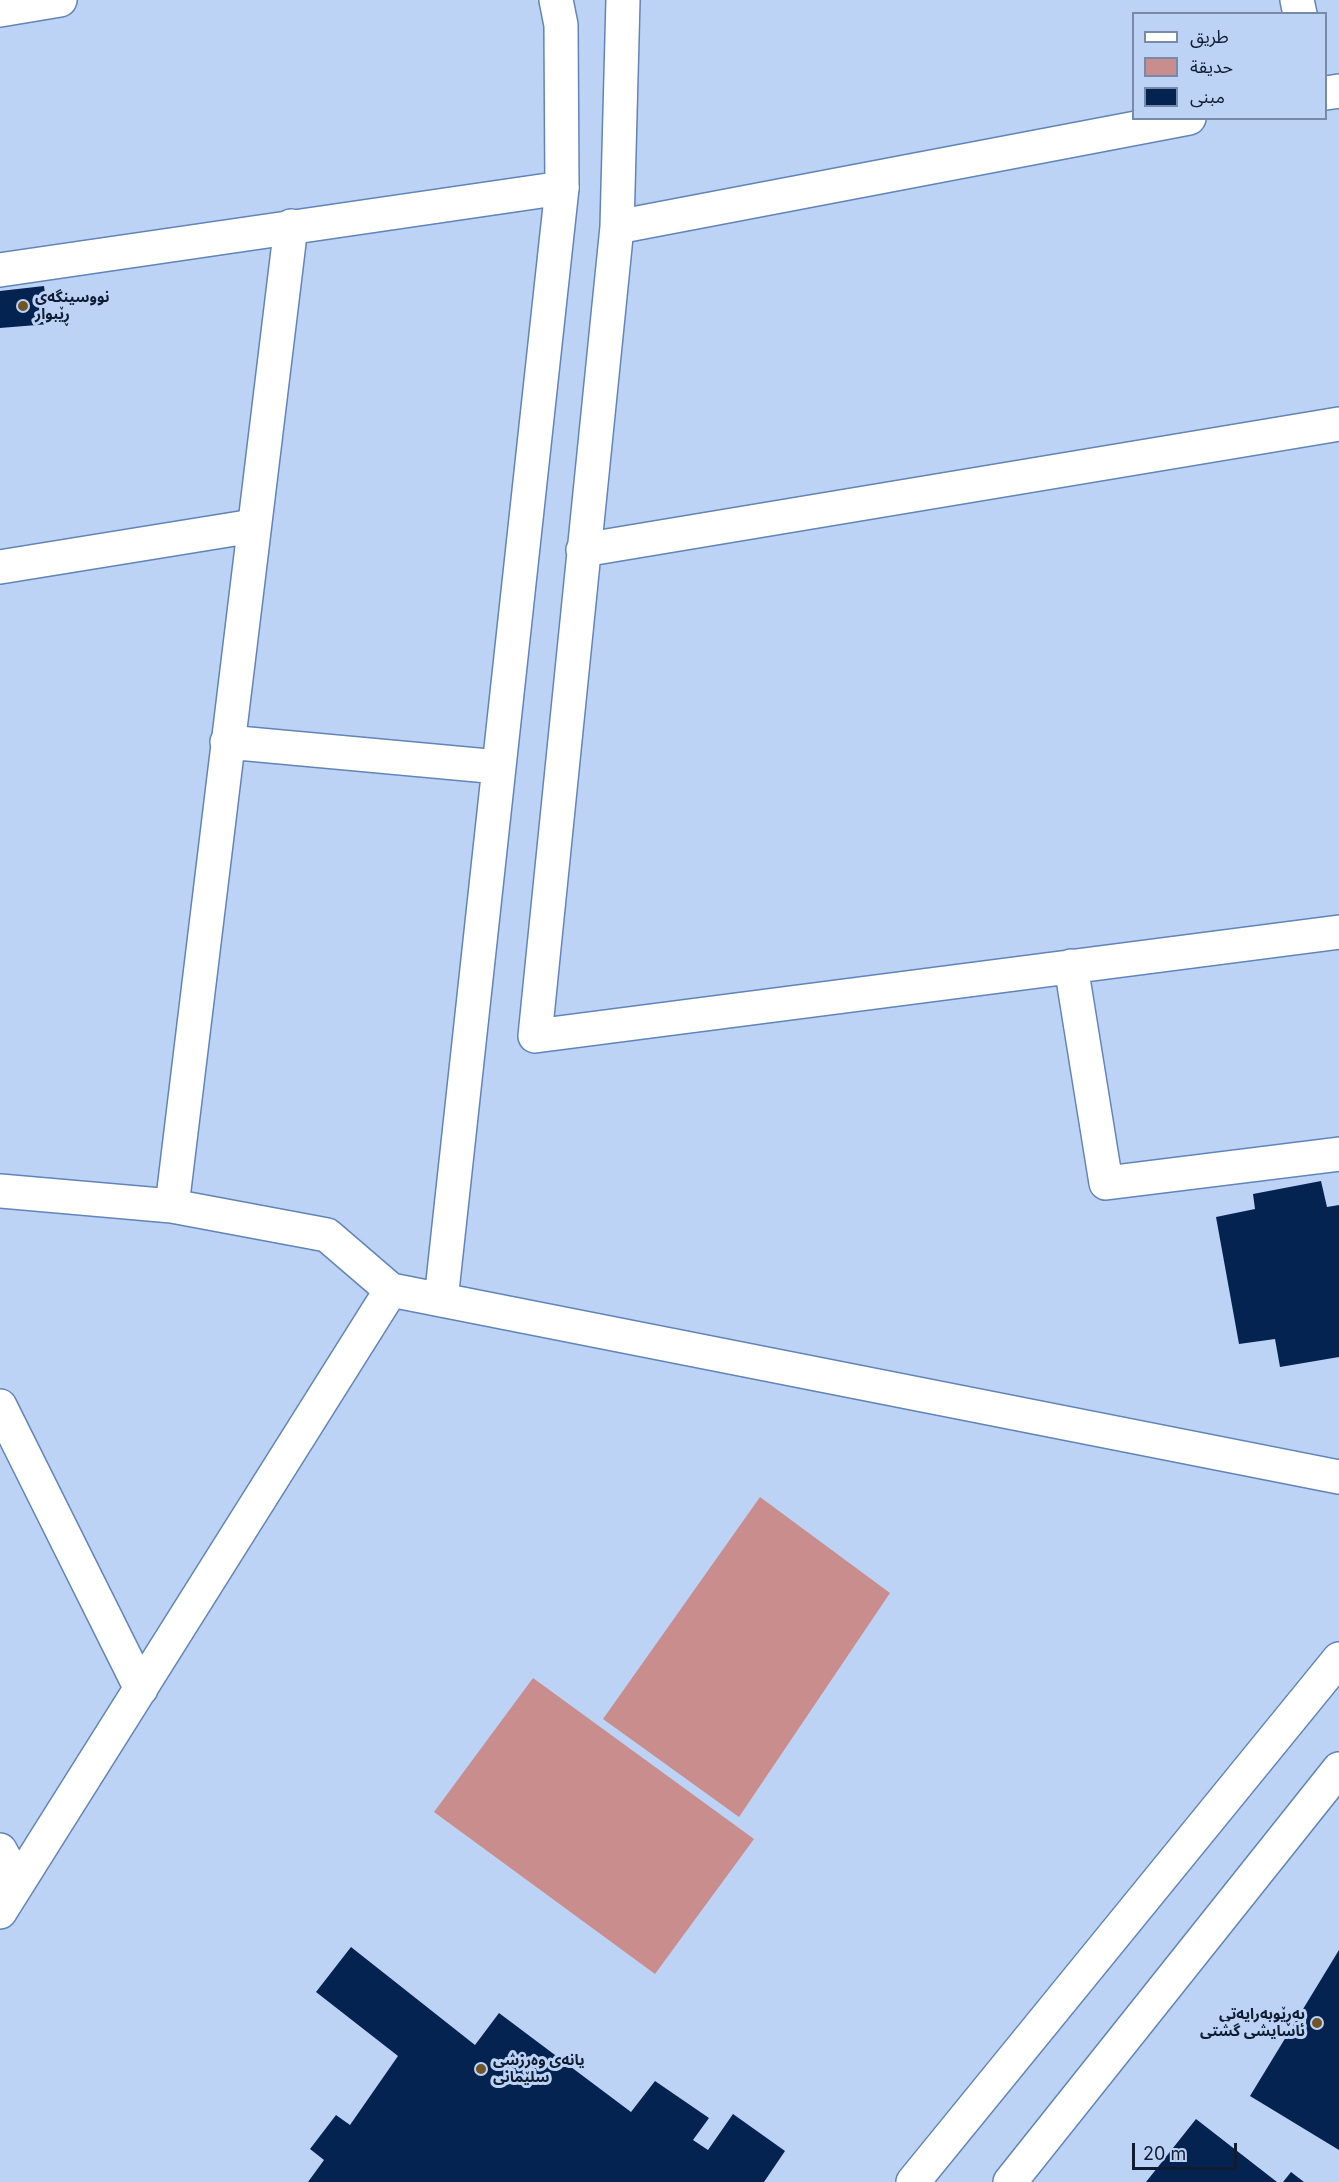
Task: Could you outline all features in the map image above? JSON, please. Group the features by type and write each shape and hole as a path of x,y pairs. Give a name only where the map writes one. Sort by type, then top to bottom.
{"street":[{"path":"0,9 60,0"},
{"path":"441,1300 562,188 561,25 556,0"},
{"path":"623,0 617,227 535,1036 1339,932"},
{"path":"617,227 1178,120"},
{"path":"0,270 562,188"},
{"path":"172,1206 291,226"},
{"path":"583,550 1339,424"},
{"path":"0,567 253,526"},
{"path":"227,742 499,767"},
{"path":"1071,966 1106,1183 1339,1154"},
{"path":"0,1191 172,1206 327,1235 391,1290 1339,1477"},
{"path":"0,1912 391,1290"},
{"path":"0,1406 141,1689"},
{"path":"919,2180 1339,1659"},
{"path":"1010,2182 1339,1769"},
{"path":"0,1850 18,1883"}],"green space":[{"path":"760,1497 890,1593 739,1817 603,1719"},
{"path":"533,1678 754,1839 655,1974 434,1812"}],"building":[{"name":"نووسینگه‌ی ڕێبوار","path":"44,286 49,324 0,328 0,291"},
{"path":"1321,1181 1327,1207 1339,1205 1339,1357 1280,1367 1275,1339 1239,1344 1216,1217 1255,1209 1253,1194"},
{"name":"یانەی وەرزشی سلێمانی","path":"351,1947 475,2045 499,2013 631,2112 655,2081 709,2118 693,2140 708,2150 733,2114 785,2151 764,2182 308,2182 324,2160 310,2149 336,2115 350,2125 398,2056 316,1992"},
{"name":"بەڕێوبەرایەتی ئاسایشی گشتی","path":"1339,1950 1339,2150 1250,2096"},
{"path":"1196,2119 1277,2182 1146,2182"},
{"path":"1291,2172 1304,2182 1283,2182"}],"place":[{"name":"نووسینگه‌ی ڕێبوار","path":"23,306"},
{"name":"بەڕێوبەرایەتی ئاسایشی گشتی","path":"1317,2023"},
{"name":"یانەی وەرزشی سلێمانی","path":"481,2069"}]}
